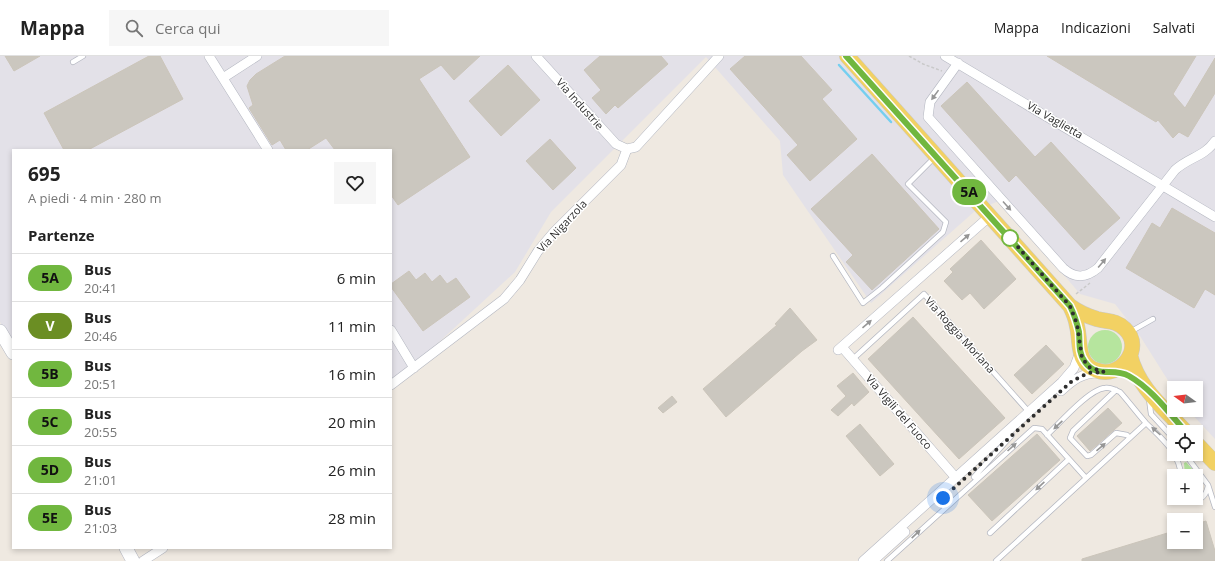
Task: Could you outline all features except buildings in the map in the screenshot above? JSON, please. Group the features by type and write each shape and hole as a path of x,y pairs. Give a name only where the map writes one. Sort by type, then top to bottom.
{"main road":[{"path":"847,56 1070,306 1083,314 1100,320 1115,322 1128,333 1132,344 1130,355 1124,365 1110,371"},
{"path":"1070,306 1077,324 1080,346 1089,367 1128,375 1145,388 1179,425"},
{"path":"1080,346 1088,326 1100,320"},
{"path":"1130,355 1134,369 1145,388"},
{"path":"1203,450 1215,463"}],"street":[{"path":"209,56 267,149"},
{"path":"223,78 257,56"},
{"name":"Via Industrie","path":"536,56 616,144 627,149"},
{"path":"627,149 636,147 719,56"},
{"name":"Via Vaglietta","path":"945,56 1167,186 1215,216"},
{"path":"958,63 930,102 928,117 1063,268 1072,275 1083,276 1098,268 1167,186 1180,165 1205,152 1215,141"},
{"name":"Via Nigarzola","path":"392,384 504,298 520,280 538,251 554,232 621,165 627,149"},
{"name":"Via Vigili del Fuoco","path":"956,478 853,359 840,348 990,216"},
{"path":"0,331 12,351"},
{"path":"392,332 414,368"},
{"path":"863,561 1029,412 1070,373 1076,364 1080,346"},
{"path":"873,561 1075,379 1088,373 1110,371"},
{"path":"127,549 133,561"},
{"path":"143,561 161,549"}],"lane":[{"path":"73,62 83,56"},
{"path":"833,256 863,303 882,288 943,232 946,222 908,184 936,156"},
{"name":"Via Roggia Morlana","path":"853,359 924,294 1029,412"},
{"path":"1128,333 1153,320"},
{"path":"1047,435 1094,392 1105,388 1116,390 1163,438 1180,469"},
{"path":"1145,388 1151,414 1167,431"},
{"path":"1116,390 1072,431 1070,438 1087,456 1092,455 1116,433 1127,435 1130,438"},
{"path":"996,561 1146,422"},
{"path":"886,561 898,552 1034,428 1042,429 1086,478"},
{"path":"960,494 1012,435"},
{"path":"990,533 1069,459"},
{"path":"1190,461 1208,485 1215,507"},
{"path":"1203,497 1206,494 1208,485"}],"path":[{"path":"909,56 923,64 937,69"}],"shaded area":[{"path":"0,56 1215,56 1215,439 1195,417 1203,417 1203,381 1168,381 1140,336 1115,304 1080,294 1001,200 975,211 871,303 783,175 780,141 706,57 551,212 515,272 438,343 392,380 392,149 12,149 12,342 0,322"}],"green space":[{"path":"1102,330 1108,330 1112,331 1119,337 1122,347 1121,354 1115,361 1108,364 1102,364 1098,363 1091,357 1088,350 1088,344 1089,340 1095,333"},
{"path":"1186,462 1192,469 1184,469 1184,463"}],"waterway":[{"path":"839,65 891,122"}],"bus line":[{"name":"5A","path":"846,56 1070,306 1076,319 1080,340 1080,352 1082,358 1089,367 1098,371 1115,371 1128,375 1141,384 1179,425"}],"route":[{"path":"943,498 1072,381 1081,375 1088,373 1104,372 1094,370 1089,367 1082,358 1076,319 1070,306 1010,238"}]}
